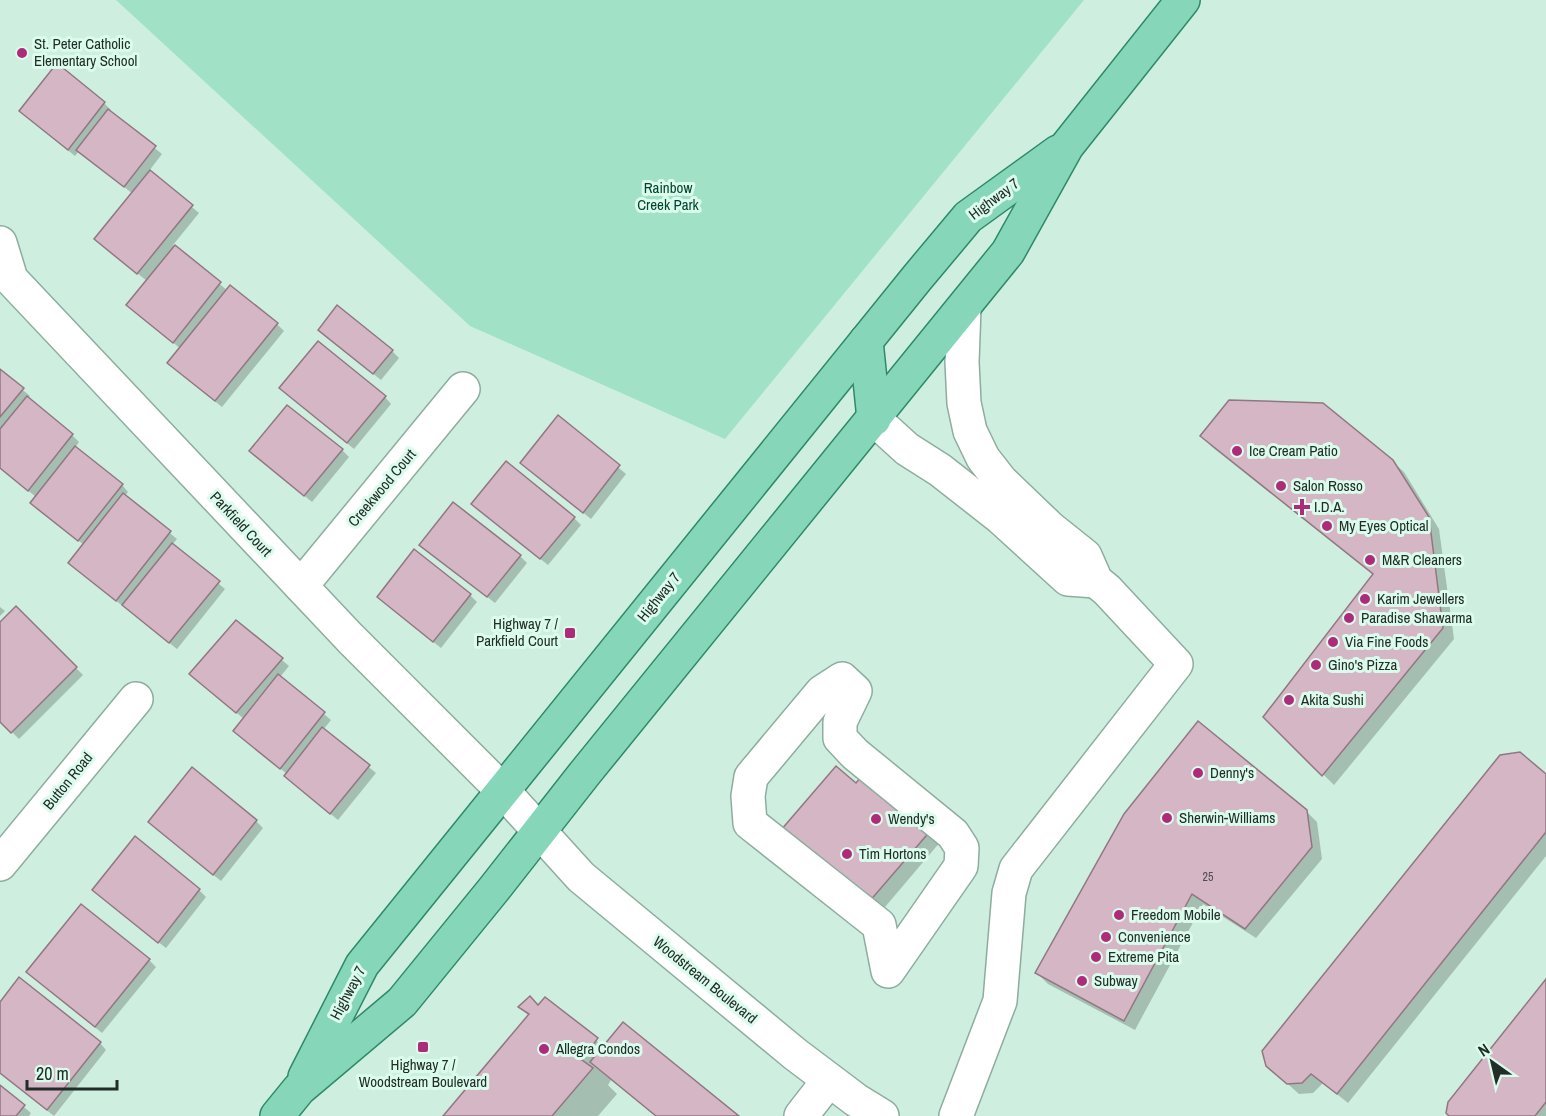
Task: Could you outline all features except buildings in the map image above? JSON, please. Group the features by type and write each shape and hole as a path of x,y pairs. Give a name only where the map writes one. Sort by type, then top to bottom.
{"main road":[{"name":"Highway 7","path":"277,1116 299,1089 402,1002 1008,252 1066,146 1183,0"},
{"name":"Highway 7","path":"299,1089 362,965 866,341 968,217 1066,146"},
{"path":"866,341 873,419"}],"street":[{"name":"Parkfield Court","path":"0,243 11,279 421,711 503,791"},
{"path":"956,1116 1000,1001 1009,893 1016,869 1176,664 1096,581 1085,556 1050,528 1001,481 983,458 970,431 964,403 962,362 964,308"},
{"name":"Creekwood Court","path":"301,586 464,389"},
{"path":"873,419 907,449 939,470 1000,517 1068,579 1096,581"},
{"path":"843,679 855,691 840,722 840,738 855,754 953,834 962,848 961,866 888,971 879,925 750,823 748,796 751,777 814,702 822,692 843,679"},
{"name":"Button Road","path":"5,848 136,699"},
{"name":"Woodstream Boulevard","path":"503,791 590,885 829,1080 882,1116"},
{"path":"801,1116 829,1080"}],"green space":[{"name":"Rainbow Creek Park","path":"116,0 1084,0 725,439 470,326"}],"place":[{"name":"St. Peter Catholic Elementary School","path":"22,53"},
{"name":"Ice Cream Patio","path":"1237,451"},
{"name":"Salon Rosso","path":"1281,486"},
{"name":"I.D.A.","path":"1302,507"},
{"name":"My Eyes Optical","path":"1327,526"},
{"name":"M&R Cleaners","path":"1370,560"},
{"name":"Karim Jewellers","path":"1365,599"},
{"name":"Paradise Shawarma","path":"1349,618"},
{"name":"Highway 7 / Parkfield Court","path":"570,633"},
{"name":"Via Fine Foods","path":"1333,642"},
{"name":"Gino's Pizza","path":"1316,665"},
{"name":"Akita Sushi","path":"1289,700"},
{"name":"Denny's","path":"1198,773"},
{"name":"Sherwin-Williams","path":"1167,818"},
{"name":"Wendy's","path":"876,819"},
{"name":"Tim Hortons","path":"847,854"},
{"name":"Freedom Mobile","path":"1119,915"},
{"name":"Convenience","path":"1106,937"},
{"name":"Extreme Pita","path":"1096,957"},
{"name":"Subway","path":"1082,981"},
{"name":"Highway 7 / Woodstream Boulevard","path":"423,1047"},
{"name":"Allegra Condos","path":"544,1049"}]}
